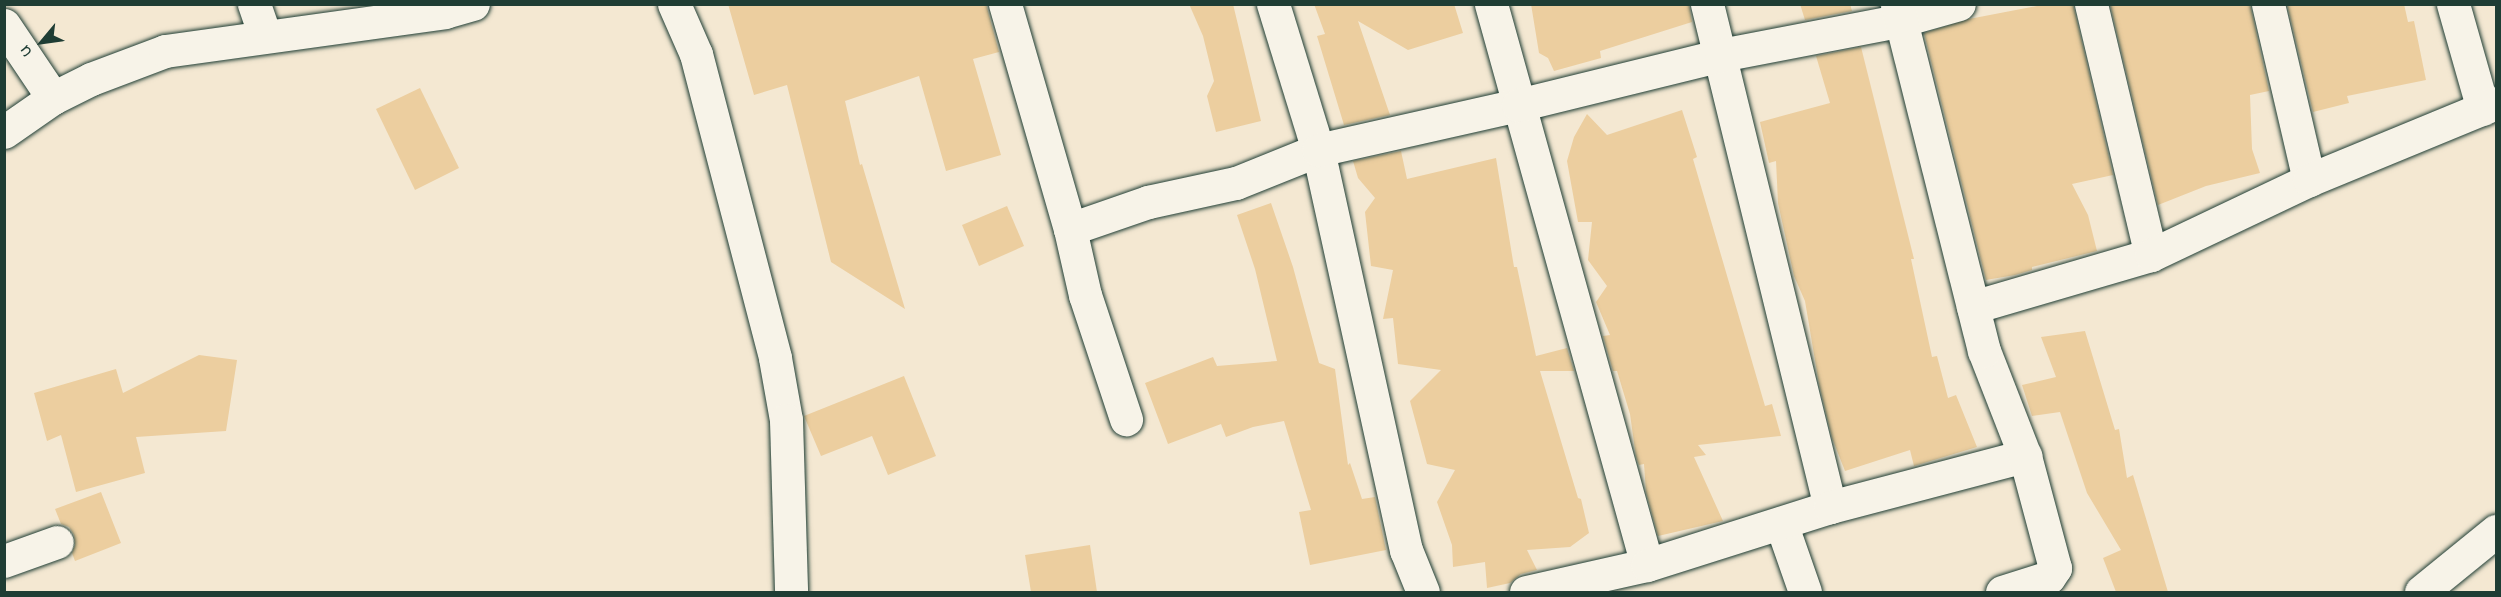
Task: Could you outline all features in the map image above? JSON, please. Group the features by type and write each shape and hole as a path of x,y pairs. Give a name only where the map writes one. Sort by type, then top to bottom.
{"street":[{"path":"254,4 266,36"},
{"path":"4,132 53,98 92,79 165,51 445,12 473,4"},
{"path":"674,4 696,54 775,358 786,420 791,592"},
{"path":"1005,4 1070,229 1085,295 1126,419"},
{"path":"1273,4 1318,150 1406,550 1424,592"},
{"path":"1491,4 1647,565"},
{"path":"1707,4 1830,507"},
{"path":"1070,229 1148,202 1236,183 1318,150 1518,105 1899,12 1959,4"},
{"path":"2091,4 2151,255"},
{"path":"2268,4 2309,180"},
{"path":"1973,308 2151,255 2309,180 2490,106 2453,4"},
{"path":"1899,12 1984,351 2025,456 2055,567 2049,577 2002,592"},
{"path":"4,25 53,98"},
{"path":"1526,592 1647,565 1830,507 2025,456"},
{"path":"1781,523 1806,592"},
{"path":"2421,592 2496,531"},
{"path":"4,561 57,542"}],"building":[{"path":"728,4 986,4 999,52 973,59 1001,155 946,171 919,76 845,101 860,165 862,164 905,309 831,262 787,85 754,95"},
{"path":"1189,4 1233,4 1261,121 1216,132 1207,96 1214,81 1203,36"},
{"path":"1314,4 1454,4 1463,33 1408,50 1358,21 1390,115 1344,125 1317,36 1325,34"},
{"path":"1531,4 1689,4 1692,22 1600,51 1601,58 1554,71 1548,58 1539,53"},
{"path":"1800,4 1850,4 1852,11 1805,20"},
{"path":"2047,4 2073,4 2113,175 2072,184 2088,215 2097,251 2032,267 2032,270 2015,275 1986,280 1924,33 1969,19"},
{"path":"2110,4 2250,4 2269,91 2250,95 2252,149 2260,173 2206,186 2158,205"},
{"path":"2287,4 2404,4 2408,22 2414,21 2426,80 2347,96 2349,103 2313,112"},
{"path":"1861,47 1914,259 1911,259 1932,357 1937,356 1948,398 1956,395 1977,447 1914,466 1910,450 1845,471 1832,438 1819,384 1805,301 1794,276 1778,203 1776,161 1769,163 1760,122 1830,103 1816,56"},
{"path":"420,88 459,168 415,190 376,109"},
{"path":"1682,110 1697,157 1693,159 1765,406 1772,404 1781,436 1698,445 1706,455 1694,457 1723,521 1658,536 1646,492 1644,464 1639,465 1636,457 1630,414 1617,371 1613,371 1603,336 1610,335 1596,302 1607,286 1588,260 1592,222 1578,222 1567,161 1574,137 1587,114 1607,135"},
{"path":"1401,151 1407,179 1496,158 1514,267 1517,267 1536,356 1567,348 1574,371 1540,371 1578,498 1581,499 1589,533 1570,547 1527,550 1537,570 1521,574 1510,583 1487,588 1485,562 1453,567 1452,545 1437,502 1455,470 1427,464 1410,401 1441,370 1398,364 1393,318 1383,319 1393,270 1371,266 1365,212 1375,198 1358,178 1353,161"},
{"path":"1271,203 1293,267 1319,363 1335,369 1348,465 1350,463 1362,499 1375,497 1386,550 1310,565 1299,512 1311,510 1284,421 1253,427 1226,437 1221,424 1168,444 1145,383 1213,357 1217,366 1277,361 1255,269 1237,215"},
{"path":"1007,206 1024,246 979,266 962,225"},
{"path":"2085,331 2115,430 2119,429 2127,478 2133,475 2168,592 2116,592 2103,558 2121,550 2087,493 2060,412 2032,416 2022,385 2056,377 2041,337"},
{"path":"199,355 237,360 226,431 136,437 145,473 76,492 61,435 47,441 34,393 116,369 123,393"},
{"path":"904,376 936,456 888,475 872,436 821,456 804,416"},
{"path":"101,492 121,543 75,561 72,553 75,545 74,535 69,527 61,524 55,509"},
{"path":"1090,545 1097,592 1031,592 1025,555"}]}
